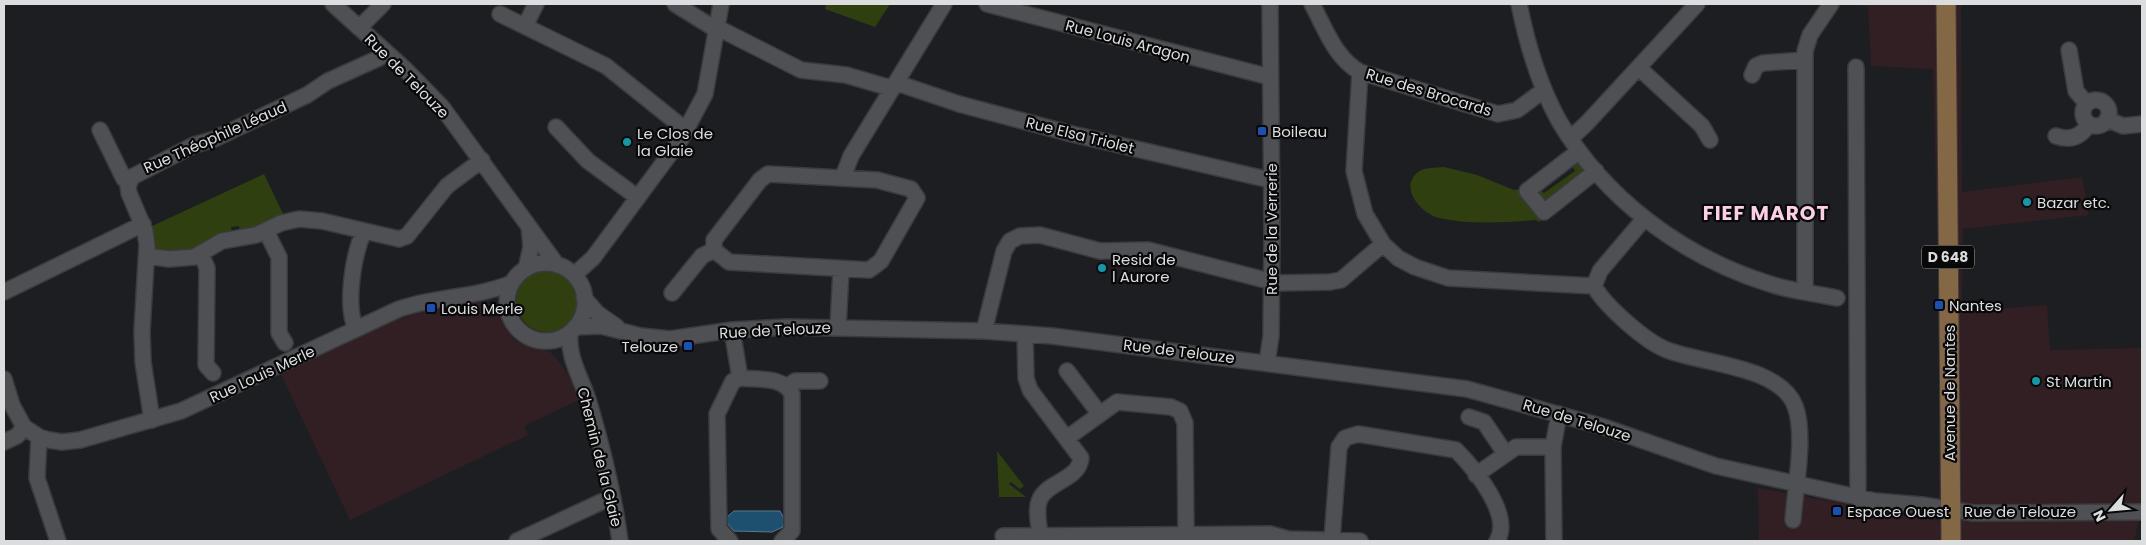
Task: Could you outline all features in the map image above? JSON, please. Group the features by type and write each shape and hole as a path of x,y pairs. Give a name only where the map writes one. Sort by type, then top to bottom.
{"main road":[{"name":"Avenue de Nantes","path":"1946,4 1951,541"}],"street":[{"name":"Rue de Telouze","path":"332,4 442,107 557,265"},
{"path":"359,28 383,4"},
{"path":"526,26 536,4"},
{"name":"Rue Elsa Triolet","path":"675,4 791,67 812,72 846,75 887,87 900,84 959,104 1072,134 1270,180"},
{"path":"574,275 593,258 686,130 708,85 721,4"},
{"path":"843,177 851,156 944,4"},
{"name":"Rue Louis Aragon","path":"987,4 1270,77"},
{"name":"Rue de la Verrerie","path":"1267,363 1271,336 1270,4"},
{"name":"Rue des Brocards","path":"1312,4 1336,49 1351,67 1360,72 1498,114 1517,110 1544,90"},
{"path":"1519,4 1523,28 1544,90 1575,144 1618,195 1644,218 1692,252 1711,262 1767,284 1837,298"},
{"path":"1596,171 1544,212 1527,191 1575,144 1639,68 1697,4"},
{"path":"1805,292 1804,60 1810,35 1831,4"},
{"path":"500,14 606,66 686,130"},
{"path":"2070,50 2076,90 2087,104"},
{"name":"Rue Théophile Léaud","path":"152,420 143,362 142,331 148,256 143,224 129,193 129,182 137,173 307,96 328,81 379,58 385,52"},
{"path":"1752,75 1756,66 1763,63 1804,60"},
{"path":"1856,67 1858,498"},
{"path":"1639,68 1702,126 1710,140"},
{"path":"1360,72 1354,170 1365,214 1383,244 1398,258 1415,267 1448,278 1594,286 1610,306 1655,344 1687,356 1766,378 1781,386 1790,397 1798,416 1799,460 1793,520"},
{"path":"2094,101 2105,104 2108,111 2107,119 2097,126 2089,124 2083,115 2087,104 2094,101"},
{"path":"2107,119 2123,126 2142,124"},
{"path":"2056,136 2063,139 2075,137 2082,134 2089,124"},
{"path":"556,127 588,161 637,198"},
{"path":"100,130 124,179 129,182"},
{"path":"148,256 187,258 200,254 222,241 266,231 281,223 299,219 322,221 394,239 403,238 447,186 482,160"},
{"path":"773,174 884,181 914,190 917,198 878,265 869,270 734,263 724,259 714,250 716,237 763,177 773,174"},
{"path":"1594,286 1600,271 1644,218"},
{"path":"4,292 143,224"},
{"path":"526,269 530,247 529,227"},
{"path":"266,231 279,257 279,333 285,343"},
{"path":"356,329 351,316 352,272 358,245 364,231"},
{"path":"984,331 1004,251 1010,241 1020,236 1040,235 1100,251 1148,250 1271,282 1336,282 1345,277 1383,244"},
{"path":"672,293 702,256 714,250"},
{"path":"200,254 207,268 206,365 212,374"},
{"path":"480,294 508,310 519,329 532,338 546,340 559,338 572,330 584,311 584,298 581,286 574,275 557,265 541,264 526,269 512,283 509,291 508,310"},
{"path":"838,327 841,270"},
{"name":"Rue Louis Merle","path":"39,437 62,442 80,440 152,420 196,404 356,329 415,304 435,298 480,294 512,283"},
{"name":"Rue de Telouze","path":"584,298 597,313 620,329"},
{"name":"Rue de Telouze","path":"572,330 601,326 620,329 641,336 670,339 732,330 838,327 1025,334 1467,389 1559,414 1726,468 1739,475 1858,498 1973,513 2142,512"},
{"name":"Chemin de la Glaie","path":"572,330 569,350 590,405 613,498 620,541"},
{"path":"732,330 740,378"},
{"path":"1025,334 1028,384 1079,453 1081,463 1076,471 1044,494 1040,500 1040,535"},
{"name":"Chemin de la Glaie","path":"546,340 578,373"},
{"path":"1068,370 1099,413"},
{"path":"730,541 719,529 717,414 733,381 740,378 778,381 790,390"},
{"path":"4,380 12,405 24,427 39,437 37,478 58,541"},
{"path":"782,541 792,531 790,390 795,381 820,381"},
{"path":"1067,438 1099,413 1117,402 1171,407 1182,415 1185,423 1186,534"},
{"path":"1554,541 1553,447 1559,414"},
{"path":"1469,417 1484,422 1505,453"},
{"path":"4,442 17,436 24,427"},
{"path":"1332,539 1340,442 1358,434 1451,447 1461,455 1499,509 1500,532 1497,541"},
{"path":"1476,475 1505,453 1520,446 1553,447"},
{"name":"Rue de Telouze","path":"1795,485 1855,508 1918,511 1928,507"},
{"path":"517,541 613,498"},
{"path":"1003,536 1270,534 1288,539 1360,541"}],"shaded area":[{"path":"1841,4 1961,4 1962,192 2082,177 2089,215 1963,229 1962,311 2047,305 2050,350 2142,348 2142,520 2139,520 2134,541 1759,541 1758,488 1939,521 1939,312 1933,69 1871,66 1868,6"},
{"path":"482,300 502,311 512,332 511,337 523,345 532,345 550,352 557,359 572,379 579,400 524,426 528,435 350,520 280,372 389,322 438,307"}],"green space":[{"path":"826,4 890,4 875,27 825,9"},
{"path":"1576,159 1584,169 1584,175 1546,206 1533,193 1538,188 1544,193 1575,171 1571,164"},
{"path":"1444,167 1477,175 1514,190 1521,189 1546,217 1539,222 1536,220 1475,222 1432,216 1415,199 1411,193 1410,185 1412,178 1421,170"},
{"path":"264,174 285,218 240,233 239,226 231,227 232,235 193,251 176,253 152,251 150,227"},
{"path":"547,270 564,275 569,279 573,284 578,301 573,318 569,323 564,327 547,332 530,327 525,323 521,318 516,301 521,284 525,279 530,275"},
{"path":"997,451 1024,486 1020,489 1011,482 1009,484 1026,497 999,497"}],"water":[{"path":"734,511 780,511 784,519 783,527 772,532 734,531 726,522 727,517"}],"place":[{"name":"Boileau","path":"1262,131"},
{"name":"Le Clos de la Glaie","path":"627,142"},
{"name":"Bazar etc.","path":"2027,202"},
{"name":"Resid de l Aurore","path":"1102,268"},
{"name":"Nantes","path":"1939,305"},
{"name":"Louis Merle","path":"431,308"},
{"name":"Telouze","path":"688,346"},
{"name":"St Martin","path":"2036,381"},
{"name":"Espace Ouest","path":"1837,511"}],"district":[{"name":"FIEF MAROT","path":"1766,213"}]}
